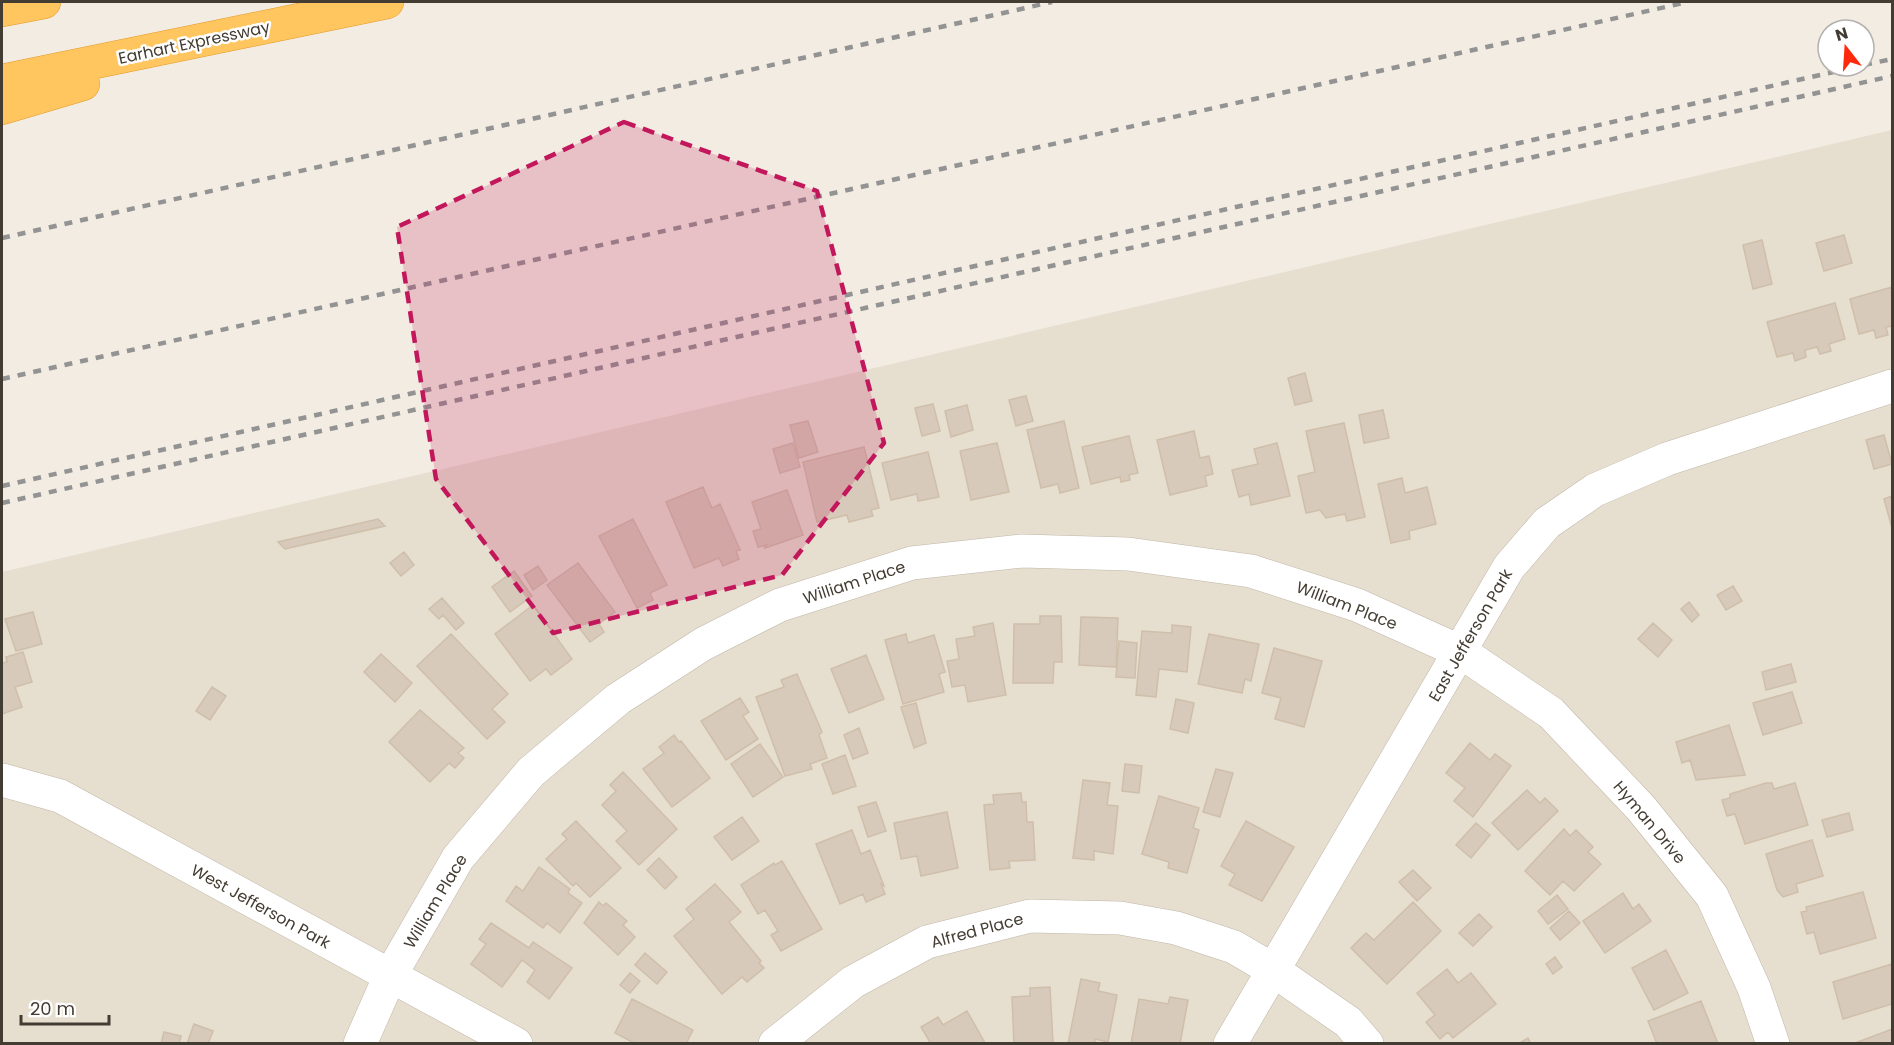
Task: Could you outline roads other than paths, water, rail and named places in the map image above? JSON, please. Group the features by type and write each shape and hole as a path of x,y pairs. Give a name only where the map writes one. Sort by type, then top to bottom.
{"highway":[{"path":"2,10 44,2"},
{"name":"Earhart Expressway","path":"2,81 387,2"},
{"path":"2,108 318,17"}],"street":[{"name":"East Jefferson Park","path":"1230,1044 1509,567 1547,523 1595,490 1667,459 1893,386"},
{"name":"William Place","path":"360,1044 390,975 458,858 531,772 618,699 703,644 780,605 912,563 1022,551 1128,554 1251,571 1357,605 1461,652"},
{"name":"Hyman Drive","path":"1461,652 1551,713 1641,808 1712,896 1754,988 1773,1044"},
{"name":"West Jefferson Park","path":"2,780 60,796 516,1044"},
{"name":"Alfred Place","path":"775,1044 853,982 927,942 1030,916 1120,918 1176,928 1234,947 1273,970 1348,1022 1368,1044"}],"railway":[{"path":"2,238 1052,2"},
{"path":"2,379 1688,2"},
{"path":"1876,62 1892,59"},
{"path":"2,486 1816,76"},
{"path":"2,503 1892,76"}]}
